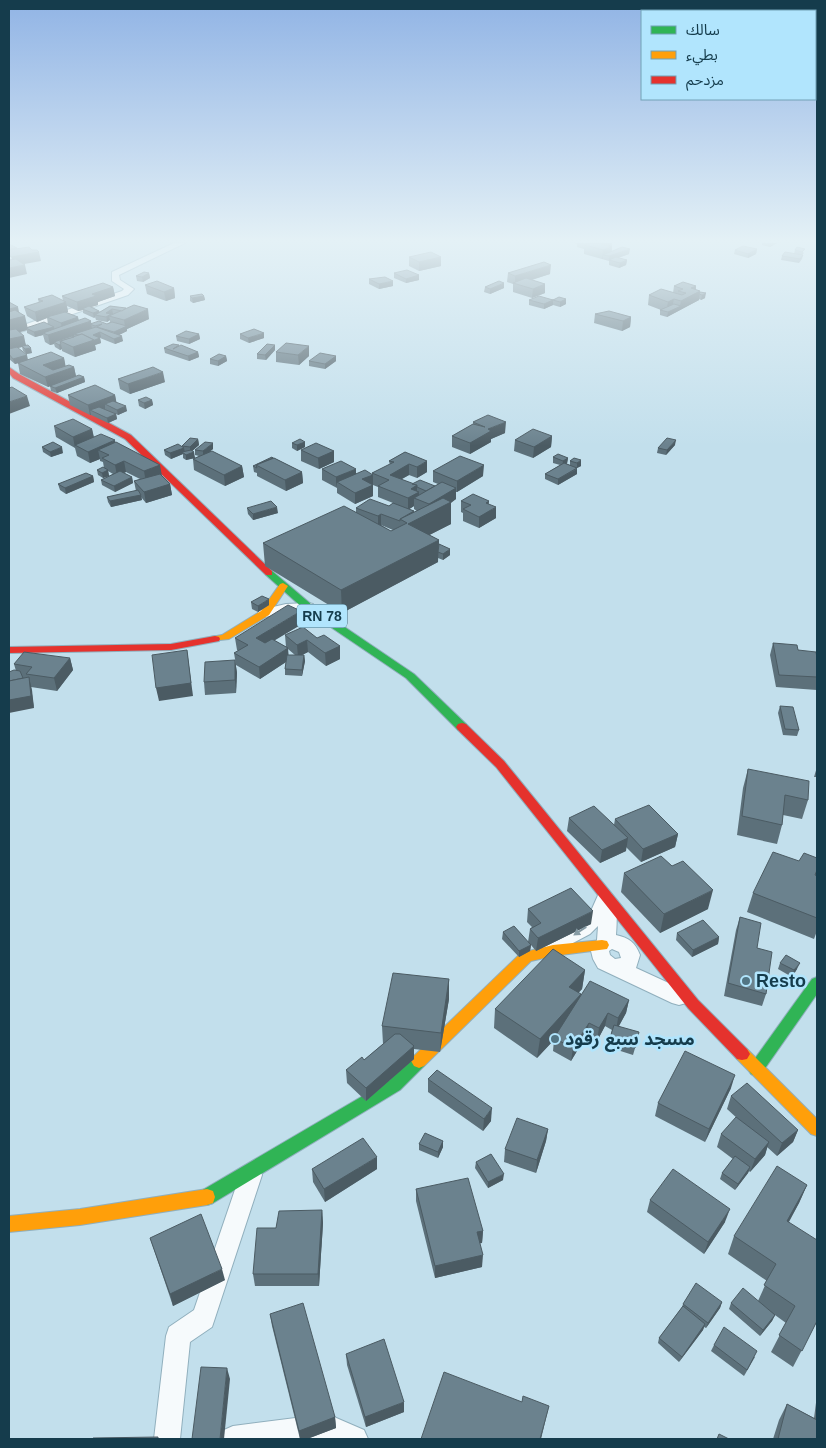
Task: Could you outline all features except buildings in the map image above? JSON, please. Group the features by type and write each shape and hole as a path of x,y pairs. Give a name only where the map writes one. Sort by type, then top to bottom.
{"main road":[{"name":"RN 78","path":"9,369 16,376 128,437 282,586 308,607 410,676 500,764 605,898 693,1004 817,1129"},
{"path":"9,650 171,647 225,637 264,614 282,586"},
{"path":"9,1224 80,1217 210,1197 395,1085 514,967 526,957 550,951"},
{"path":"756,1069 817,983"}],"street":[{"path":"9,332 73,311"},
{"path":"264,614 286,608 308,607"},
{"path":"550,951 584,929 599,915 605,898"},
{"path":"605,898 608,921 607,954"},
{"path":"550,951 607,954 628,963 631,955 630,951 693,1004"},
{"path":"607,954 652,983 693,1004"},
{"path":"167,1439 178,1336 202,1318 252,1171"},
{"path":"234,1439 327,1427 354,1439"}],"traffic: fast":[{"path":"269,573 308,607 410,676 462,727"},
{"path":"756,1069 817,983"},
{"path":"207,1197 395,1085 419,1061"}],"traffic: slow":[{"path":"215,639 225,637 265,613 283,586"},
{"path":"419,1061 526,957 553,950 602,945"},
{"path":"742,1054 817,1129"},
{"path":"9,1224 80,1217 207,1197"}],"traffic: jam":[{"path":"9,369 16,376 128,437 269,573"},
{"path":"9,650 171,647 215,639"},
{"path":"462,727 500,764 693,1004 742,1054"}],"place":[{"name":"Resto","path":"746,981"},
{"name":"مسجد سبع رقود","path":"555,1039"}]}
